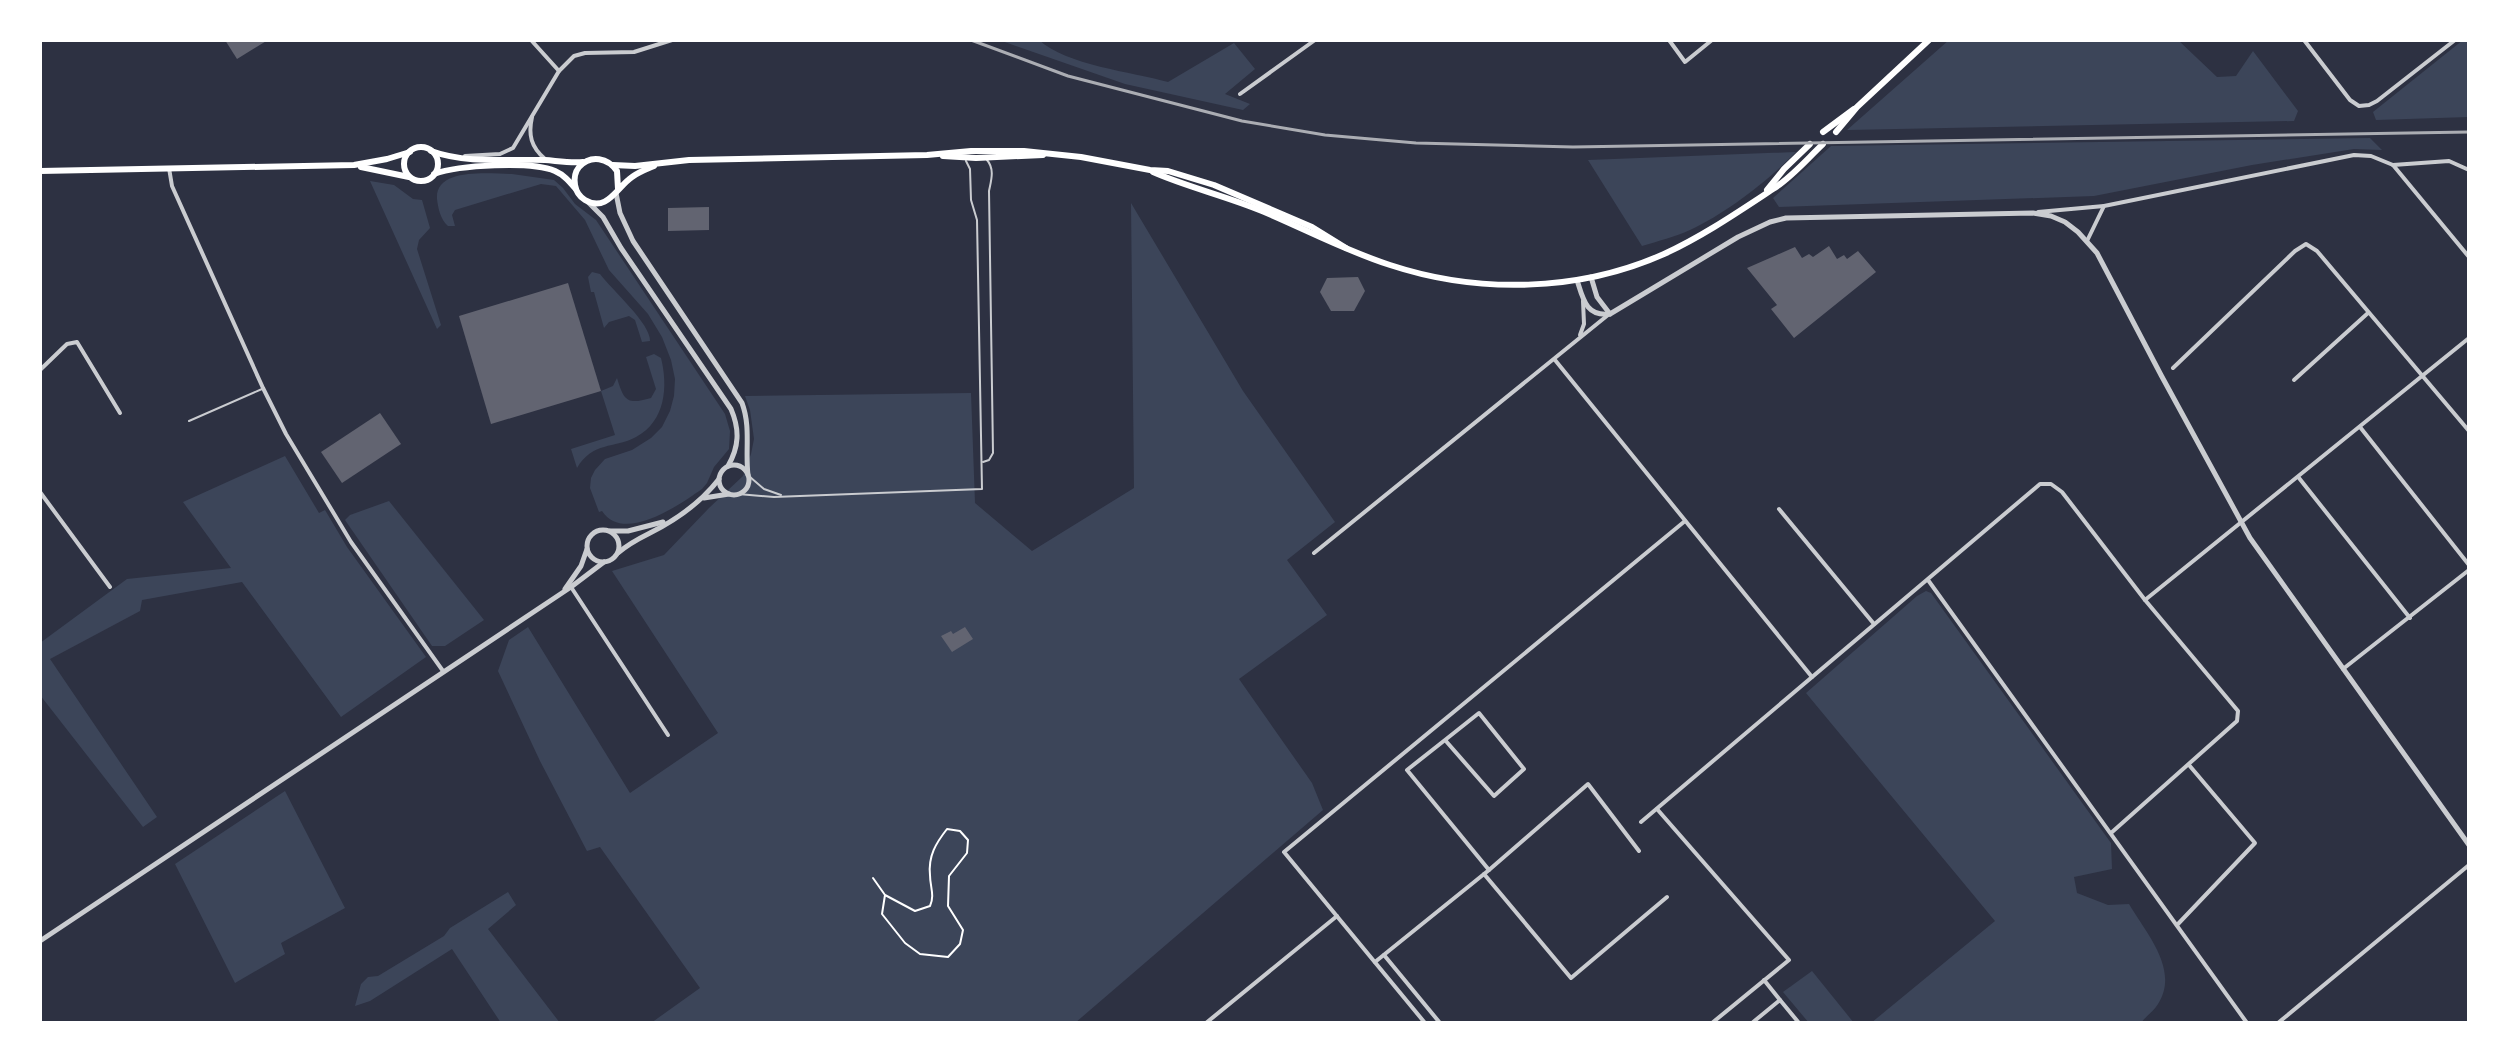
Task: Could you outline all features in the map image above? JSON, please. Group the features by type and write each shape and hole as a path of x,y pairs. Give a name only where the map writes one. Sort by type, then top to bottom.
{"main road":[{"path":"1823,132 1857,107 1929,40"},
{"path":"1836,132 1857,107"},
{"path":"1765,193 1780,173 1810,144"},
{"path":"40,171 354,165 387,159 419,148 459,158 567,163 600,159 613,165 714,159 1024,151 1104,160 1150,170 1252,207 1346,248 1407,270 1464,281 1517,285 1577,280 1662,255 1722,223 1775,188 1823,144"},
{"path":"431,151 438,164 434,174"},
{"path":"410,152 405,167 412,178"},
{"path":"927,155 984,158 1058,155"},
{"path":"576,189 577,171 586,161"},
{"path":"354,165 427,180 434,174 458,167 535,168 560,174 585,200 599,204 606,202 634,175 658,164"},
{"path":"613,165 619,178 617,191"}],"street":[{"path":"531,40 559,71"},
{"path":"459,158 473,154 497,154 510,150 519,142 526,125 569,60 580,54 634,52 672,40"},
{"path":"1240,94 1315,40"},
{"path":"1669,40 1685,62 1712,40"},
{"path":"2304,40 2350,100 2359,106 2377,101 2455,40"},
{"path":"533,116 531,140 536,151 547,160"},
{"path":"1314,553 1610,314 1738,237 1770,222 1786,218 2033,213 2104,206 2354,155 2371,156 2393,165 2449,161 2469,170"},
{"path":"2393,165 2469,257"},
{"path":"169,168 172,186 281,425 351,542 443,671"},
{"path":"617,191 620,213 633,241 742,403 748,429 747,486 738,494 703,498"},
{"path":"40,941 571,587 630,543 703,498 719,479 738,441 731,409 621,248 606,220 585,200"},
{"path":"2087,241 2104,206"},
{"path":"2033,213 2065,222 2097,253 2250,538 2469,845"},
{"path":"2173,368 2306,244 2317,251 2469,431"},
{"path":"1591,277 1597,297 1610,314"},
{"path":"1577,280 1583,299 1584,324 1577,340"},
{"path":"1583,299 1599,316 1610,314"},
{"path":"2294,380 2368,313"},
{"path":"2145,600 2469,338"},
{"path":"40,370 67,344 77,342 120,413"},
{"path":"1555,360 1812,677"},
{"path":"2343,669 2469,568 2360,427"},
{"path":"728,466 740,466 748,475"},
{"path":"2299,478 2410,618"},
{"path":"719,479 723,489 730,494"},
{"path":"1641,822 2040,484 2051,484 2062,492 2145,600 2238,711 2237,721 2111,833"},
{"path":"40,492 110,587"},
{"path":"1779,509 1875,624"},
{"path":"563,592 581,566 592,535 600,530 628,531 668,521"},
{"path":"1425,1023 1284,852 1685,521"},
{"path":"609,531 619,541 618,553"},
{"path":"587,548 591,557 604,562"},
{"path":"1928,580 2247,1023"},
{"path":"571,587 668,735"},
{"path":"1445,740 1494,796 1524,769 1479,713 1407,770 1489,870"},
{"path":"2178,925 2255,843 2189,765"},
{"path":"1375,962 1489,870 1588,784 1639,851"},
{"path":"1657,809 1789,960 1712,1023"},
{"path":"2278,1023 2469,865"},
{"path":"1484,874 1571,978 1667,897"},
{"path":"1206,1023 1337,916"},
{"path":"1384,955 1440,1023"},
{"path":"1764,980 1799,1023"},
{"path":"1752,1023 1780,1000"}],"lane":[{"path":"738,494 982,489 977,220 971,200 970,169 962,158"},
{"path":"982,462 989,460 993,453 991,169 984,158"},
{"path":"189,421 263,388"},
{"path":"748,475 764,489 783,495"}],"path":[{"path":"873,878 885,895 915,911 930,906 933,899 929,873 933,846 947,829 960,831 968,840 967,853 949,876 948,906 963,930 960,944 948,957 920,954 905,943 882,914 885,895"}],"shaded area":[{"path":"999,40 1039,40 1051,49 1082,62 1168,82 1234,43 1255,69 1225,94 1250,104 1243,110 1125,84"},
{"path":"1949,40 2178,40 2217,77 2236,76 2253,51 2298,111 2294,121 1847,130"},
{"path":"2463,40 2469,40 2469,117 2376,120 2373,112"},
{"path":"2370,138 2382,150 2354,149 2252,165 2094,196 1779,207 1773,198 1831,146"},
{"path":"1796,152 1760,185 1718,215 1684,232 1642,246 1588,160"},
{"path":"466,174 512,174 554,180 575,204 596,220 725,414 730,431 729,449 702,489 666,512 637,523 624,524 599,512 590,488 595,470 605,459 632,450 662,427 670,411 675,379 662,337 648,314 609,270 585,220 556,186 541,184 455,210 452,215 455,226 448,226 441,216 437,199 439,189 445,182"},
{"path":"370,181 394,185 413,199 422,200 430,228 419,240 417,249 441,325 437,329"},
{"path":"1131,203 1243,391 1335,522 1287,560 1327,615 1239,679 1312,783 1323,810 1075,1023 651,1023 700,988 600,847 587,851 498,671 509,640 528,627 630,793 718,733 612,571 664,555 743,476 754,439 745,396 971,393 975,503 1032,551 1134,488"},
{"path":"592,272 600,274 630,307 649,334 650,341 642,342 635,320 629,316 609,322 604,328 594,292 591,292 588,277"},
{"path":"654,354 661,358 664,391 654,422 628,441 590,453 577,468 571,449 615,435 601,391 613,386 617,378 628,399 651,398 656,389 646,357"},
{"path":"285,456 319,513 325,510 347,547 426,657 341,717 242,582 142,600 140,611 50,659 157,817 143,827 40,695 40,643 127,579 231,568 183,502"},
{"path":"389,501 484,620 445,646 432,646 345,520 350,515"},
{"path":"1926,591 1931,593 2111,843 2112,869 2074,877 2077,893 2108,905 2129,904 2158,952 2165,978 2164,991 2156,1007 2141,1023 1871,1023 1995,921 1806,693"},
{"path":"285,791 345,908 281,943 285,954 235,983 175,864"},
{"path":"508,892 516,905 488,929 560,1023 501,1023 452,949 370,1001 355,1006 361,984 368,977 378,976 444,936 450,928"},
{"path":"1812,971 1854,1023 1809,1023 1783,992"}],"building":[{"path":"225,40 268,40 237,59"},
{"path":"709,207 709,230 668,231 668,208"},
{"path":"1829,246 1837,259 1844,255 1847,259 1858,251 1876,272 1794,338 1771,309 1777,305 1747,268 1795,247 1802,258 1809,254 1813,257"},
{"path":"1358,277 1365,291 1354,311 1331,311 1320,292 1327,278"},
{"path":"568,283 601,391 491,424 459,316"},
{"path":"380,413 401,444 342,483 321,452"},
{"path":"965,627 973,639 952,652 941,636"}],"railway":[{"path":"971,40 1068,76 1242,121 1325,135 1416,143 1573,147 2469,132"}]}
